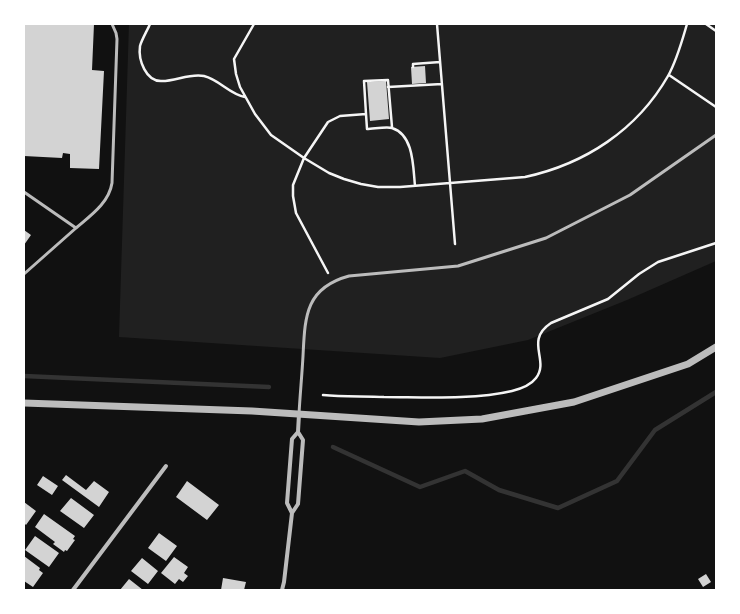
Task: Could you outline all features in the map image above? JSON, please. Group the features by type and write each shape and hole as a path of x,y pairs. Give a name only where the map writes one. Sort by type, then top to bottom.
{"street":[{"path":"24,403 299,414 419,422 482,419 574,402 688,364 716,347"},
{"path":"282,590 292,513 298,504 303,440 298,432 299,414"},
{"path":"292,513 287,503 292,439 298,432"},
{"path":"73,590 166,466"}],"lane":[{"path":"24,274 104,202 111,191 117,39 112,24"},
{"path":"299,414 306,318 312,302 326,285 338,279 349,276 458,266 546,238 630,194 716,135"},
{"path":"24,192 76,228"}],"path":[{"path":"150,24 142,41 140,53 144,70 151,78 161,82 195,75 204,76 216,81 237,95 245,97"},
{"path":"254,24 234,59 240,87 255,114 271,134 304,158 339,177 361,184 378,187 415,186 532,175 566,165 581,158 611,141 634,121 651,101 669,75 683,40 687,24"},
{"path":"437,24 454,244"},
{"path":"706,24 716,31"},
{"path":"413,67 413,64 440,62"},
{"path":"669,75 716,107"},
{"path":"392,127 388,80 364,81 367,129 392,127 404,137 410,147 413,158 415,186"},
{"path":"388,87 442,84"},
{"path":"328,273 298,219 294,207 293,186 304,158 328,122 340,116 366,114"},
{"path":"323,395 398,397 454,396 496,394 524,387 536,378 540,363 537,342 538,337 550,323 608,299 639,274 658,262 716,243"}],"shaded area":[{"path":"129,24 716,24 716,261 627,300 528,340 440,358 119,337"}],"building":[{"path":"24,24 94,24 92,70 104,71 99,169 70,168 70,154 63,153 62,158 24,156"},
{"path":"425,66 426,83 412,84 411,67"},
{"path":"386,81 389,119 370,121 367,82"},
{"path":"24,230 31,235 24,245"},
{"path":"66,475 86,490 94,481 109,492 99,507 62,480"},
{"path":"43,476 58,486 52,495 37,485"},
{"path":"187,481 219,505 207,520 176,497"},
{"path":"71,498 94,515 84,528 60,511"},
{"path":"24,502 36,511 26,525 24,523"},
{"path":"44,514 75,536 73,539 75,540 67,551 65,550 64,552 53,544 55,542 35,527"},
{"path":"159,533 177,546 166,561 148,548"},
{"path":"35,536 59,553 49,567 25,550"},
{"path":"24,556 40,568 39,570 43,573 33,587 24,581"},
{"path":"174,557 188,567 184,573 188,576 183,582 179,579 175,584 161,573"},
{"path":"142,558 158,571 148,584 131,571"},
{"path":"706,574 711,582 703,587 698,579"},
{"path":"223,578 246,582 244,590 221,590"},
{"path":"129,579 143,590 120,590"}],"waterway":[{"path":"24,376 269,387"},
{"path":"333,447 420,487 465,471 499,490 558,508 617,481 655,430 716,392"}]}
